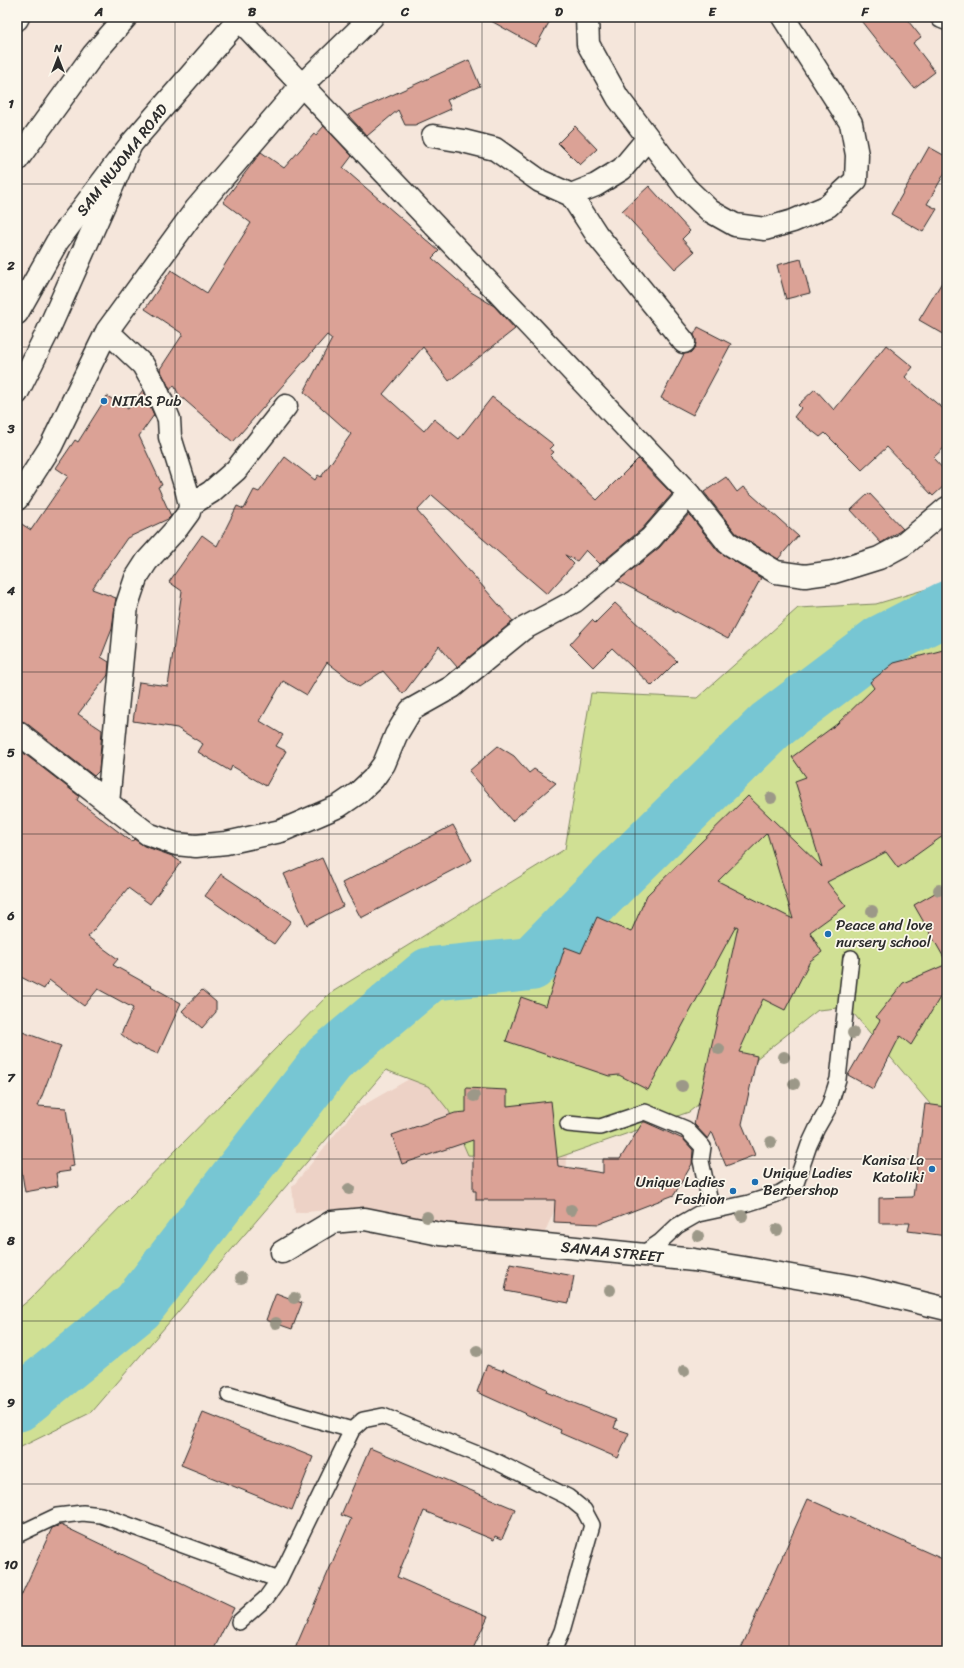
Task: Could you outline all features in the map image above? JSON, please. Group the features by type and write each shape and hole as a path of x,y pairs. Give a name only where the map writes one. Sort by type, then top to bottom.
{"main road":[{"path":"17,160 93,55 126,17"},
{"path":"17,499 51,446 107,331 196,209 302,84 372,17"},
{"path":"587,17 588,44 618,98 686,188 710,211 735,225 765,229 793,221 828,206 856,180 857,155 851,123 783,17"},
{"path":"942,17 947,19"},
{"path":"240,18 689,494 728,543 776,572 805,576 834,572 879,558 903,545 947,508"},
{"name":"SAM NUJOMA ROAD","path":"17,313 57,242 132,144 240,18"},
{"path":"433,136 463,141 495,149 540,180 571,195 597,235 684,342"},
{"path":"571,195 596,186 622,169 648,138"},
{"path":"17,393 47,333 132,144"},
{"path":"107,331 143,365 155,386 169,418 170,437 190,505 189,512 178,527 147,561 136,578 127,605 108,804"},
{"path":"190,505 211,492 236,470 286,406"},
{"path":"17,732 148,834 176,844 196,846 226,843 281,831 339,806 358,793 373,779 384,764 396,735 411,710 452,687 523,629 575,601 651,538 689,494"},
{"name":"SANAA STREET","path":"282,1252 332,1222 365,1219 440,1234 641,1255 744,1268 860,1288 947,1309"}],"lane":[{"path":"641,1255 660,1242 677,1226 698,1214 749,1203 780,1193 796,1184 809,1145 816,1128 829,1107 838,1079 851,958"},
{"path":"568,1124 600,1127 645,1112 686,1129 703,1147 701,1161 712,1211"},
{"path":"229,1395 352,1430"},
{"path":"239,1622 266,1598 279,1580 352,1430 364,1420 383,1416 497,1462 568,1497 584,1510 592,1525 562,1631 553,1651"},
{"path":"17,1535 57,1516 82,1513 101,1514 279,1580"}],"shaded area":[{"path":"423,1071 568,1124 566,1184 540,1243 384,1227 338,1209 295,1213 292,1187 355,1110"}],"green space":[{"path":"947,583 947,1124 848,1007 818,1010 689,1112 554,1159 468,1155 449,1111 430,1087 386,1070 92,1412 17,1449 17,1310 30,1299 329,994 565,849 591,693 697,698 798,608 876,604"}],"building":[{"path":"484,17 552,17 536,46"},
{"path":"858,17 905,17 921,37 913,43 935,72 914,88"},
{"path":"469,60 480,86 447,100 451,109 415,125 405,125 398,110 367,136 348,115"},
{"path":"324,126 352,156 343,168 439,251 432,258 471,292 494,306 515,329 449,381 423,347 383,394 424,431 434,419 459,439 492,397 554,445 550,449 554,452 550,456 597,500 638,459 672,494 642,529 600,564 586,550 577,561 565,555 574,564 547,594 432,495 417,511 513,621 457,667 439,646 403,694 383,671 359,687 327,662 307,695 283,681 260,721 283,735 276,746 286,751 266,786 232,766 230,771 198,752 203,744 177,728 133,721 139,682 168,686 182,591 169,582 202,535 217,546 237,506 244,509 254,490 259,492 285,457 315,480 318,475 321,477 351,434 304,392 332,339 327,335 233,442 179,395 174,385 170,390 160,369 183,334 145,309 171,270 207,293 251,223 223,202 261,152 284,168 314,134 316,135"},
{"path":"575,126 597,149 580,165 558,143"},
{"path":"929,147 947,157 947,169 927,204 937,209 923,232 891,214"},
{"path":"649,186 690,231 682,239 694,252 675,269 622,211"},
{"path":"801,259 810,293 786,299 777,265"},
{"path":"947,274 947,336 919,320"},
{"path":"698,327 731,344 693,415 661,398 684,354 692,352 695,347 696,340 694,335"},
{"path":"886,345 913,367 905,377 947,412 947,445 933,458 947,473 947,483 933,496 887,447 862,470 825,433 820,437 794,417 801,408 798,405 815,389 834,410"},
{"path":"143,390 154,415 139,436 162,485 158,487 171,516 168,519 127,538 92,589 116,598 112,629 101,657 109,662 108,675 78,714 102,730 99,771 94,776 25,722 17,720 17,521 31,530 68,476 56,468 75,440 78,442 107,396 128,409"},
{"path":"726,477 737,492 743,487 798,536 778,559 736,533 704,492"},
{"path":"869,493 903,529 881,543 851,510"},
{"path":"689,514 718,551 761,578 728,639 618,581 659,548"},
{"path":"615,603 677,661 652,686 612,648 593,667 570,644 592,620 595,623"},
{"path":"947,649 947,833 898,868 886,852 827,882 846,906 810,932 822,952 810,961 785,1010 763,999 739,1052 757,1056 742,1124 755,1155 726,1166 712,1132 708,1139 694,1124 738,927 736,926 648,1090 619,1075 609,1076 506,1041 521,997 546,1006 565,947 581,953 597,917 631,932 647,895 748,796 822,867 795,781 806,777 792,757 837,724 874,688 870,682 894,663","holes":["767,833 793,919 718,881"]},
{"path":"498,746 514,756 529,773 534,769 556,783 512,821 469,771"},
{"path":"17,748 79,796 77,800 132,842 134,839 144,846 172,856 181,862 150,904 128,888 88,937 118,959 113,965 181,1003 158,1054 132,1043 121,1034 133,1008 98,989 84,1006 49,980 44,989 17,975"},
{"path":"453,825 472,860 361,918 342,883"},
{"path":"322,858 343,906 307,925 284,874"},
{"path":"221,874 291,921 274,944 205,896"},
{"path":"947,886 947,963 914,905"},
{"path":"947,964 947,986 911,1045 900,1036 873,1089 848,1075 880,1020 876,1017 903,983"},
{"path":"202,990 216,1002 216,1012 202,1028 182,1011"},
{"path":"17,1030 61,1046 38,1106 66,1108 74,1166 69,1167 70,1171 56,1173 58,1186 25,1192 19,1156 17,1155"},
{"path":"466,1088 507,1090 507,1106 551,1101 558,1166 603,1173 603,1159 620,1159 643,1122 683,1139 693,1150 692,1164 674,1195 599,1224 554,1222 555,1200 476,1200 476,1191 473,1191 473,1140 402,1164 392,1135 455,1113 466,1112"},
{"name":"Kanisa La Katoliki","path":"925,1104 947,1107 947,1236 908,1231 910,1223 879,1223 879,1198 913,1197"},
{"path":"510,1264 574,1276 569,1303 505,1291"},
{"path":"276,1293 302,1303 292,1329 266,1320"},
{"path":"487,1365 503,1371 503,1369 547,1389 546,1392 617,1420 614,1428 629,1433 618,1458 560,1433 561,1430 477,1392"},
{"path":"203,1413 313,1457 292,1510 181,1465"},
{"path":"370,1448 515,1509 502,1539 495,1536 494,1540 424,1511 397,1577 488,1616 472,1651 294,1651 351,1519 341,1515"},
{"path":"808,1499 947,1561 947,1651 740,1651"},
{"path":"61,1525 234,1608 213,1651 17,1651 17,1600 20,1598 52,1528"}],"waterway":[{"path":"17,1405 138,1306 329,1059 430,974 531,964 610,883 770,726 881,642 947,608"}],"place":[{"name":"NITAS Pub","path":"104,401"},
{"name":"Peace and love nursery school","path":"828,934"},
{"name":"Kanisa La Katoliki","path":"932,1169"},
{"name":"Unique Ladies Berbershop","path":"755,1182"},
{"name":"Unique Ladies Fashion","path":"733,1191"}]}
